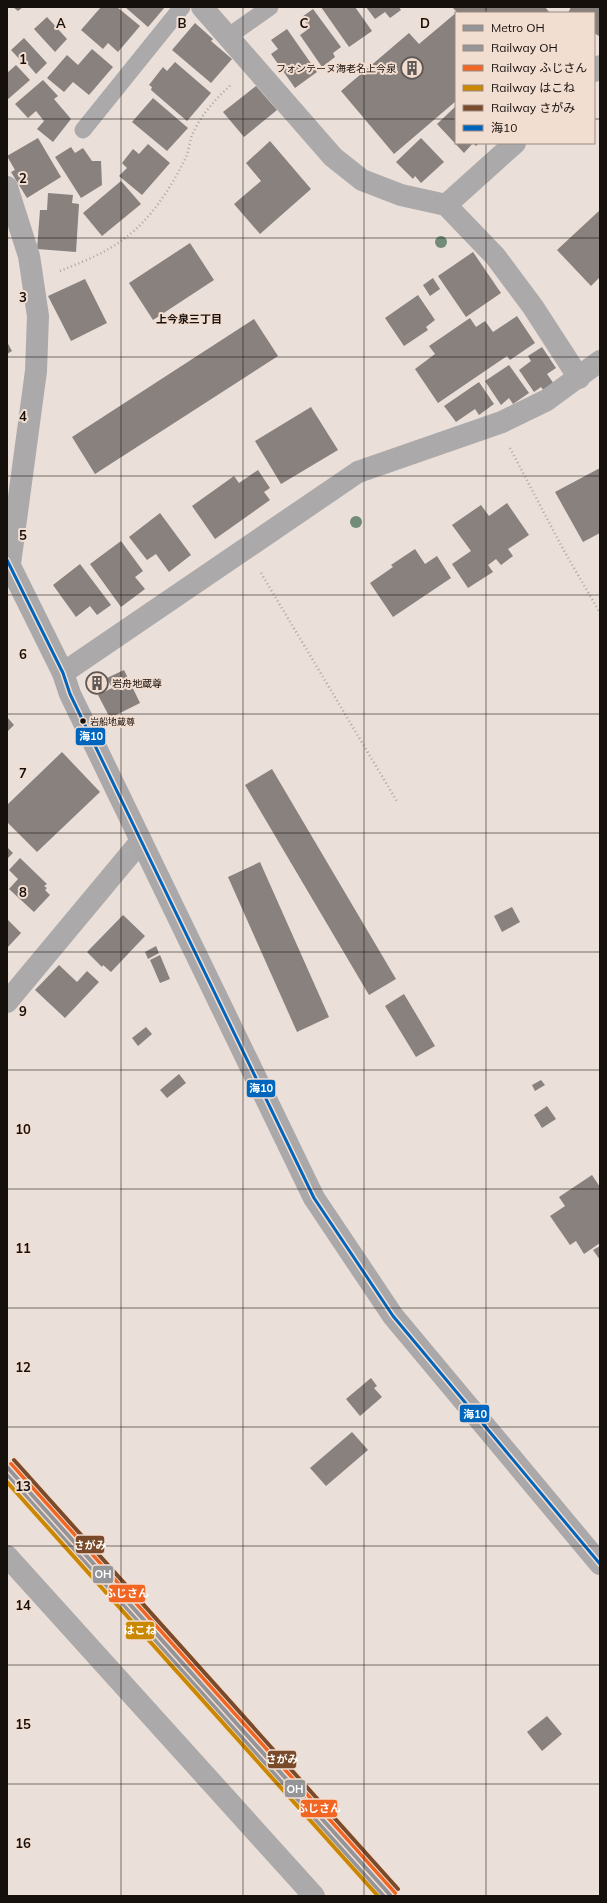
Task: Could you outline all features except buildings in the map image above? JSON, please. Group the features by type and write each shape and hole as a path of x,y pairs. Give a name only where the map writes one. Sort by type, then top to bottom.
{"main road":[{"path":"8,562 63,673 70,694 314,1198 393,1316 600,1564"}],"street":[{"path":"202,7 333,157 362,180 401,195 446,205 495,256 533,307 579,378"},
{"path":"446,205 514,144"},
{"path":"7,187 29,256 38,316 36,372 8,562"},
{"path":"63,673 358,472 502,422 547,400 579,378 600,361"},
{"path":"7,1002 141,841"},
{"path":"7,1556 314,1896"}],"lane":[{"path":"84,130 182,7"},
{"path":"228,36 270,7"}],"path":[{"path":"33,280 103,252 126,238 148,217 185,160 192,135 201,119 222,93 254,66"},
{"path":"502,422 510,447 563,549 600,613"},
{"path":"247,548 398,803"}],"metro line":[{"name":"OH","path":"7,1467 391,1896"}],"rail line":[{"name":"さがみ","path":"14,1460 398,1889"},
{"name":"ふじさん","path":"11,1464 395,1893"},
{"name":"OH","path":"7,1474 384,1896"},
{"name":"はこね","path":"7,1482 378,1896"}],"transit line":[{"name":"海10","path":"7,560 63,673 70,694 314,1198 393,1316 600,1564"}],"place":[{"name":"フォンテーヌ海老名上今泉","path":"412,68"},
{"name":"岩舟地蔵尊","path":"97,683"},
{"name":"岩船地蔵尊","path":"83,721"}],"district":[{"name":"上今泉三丁目","path":"189,319"}]}
